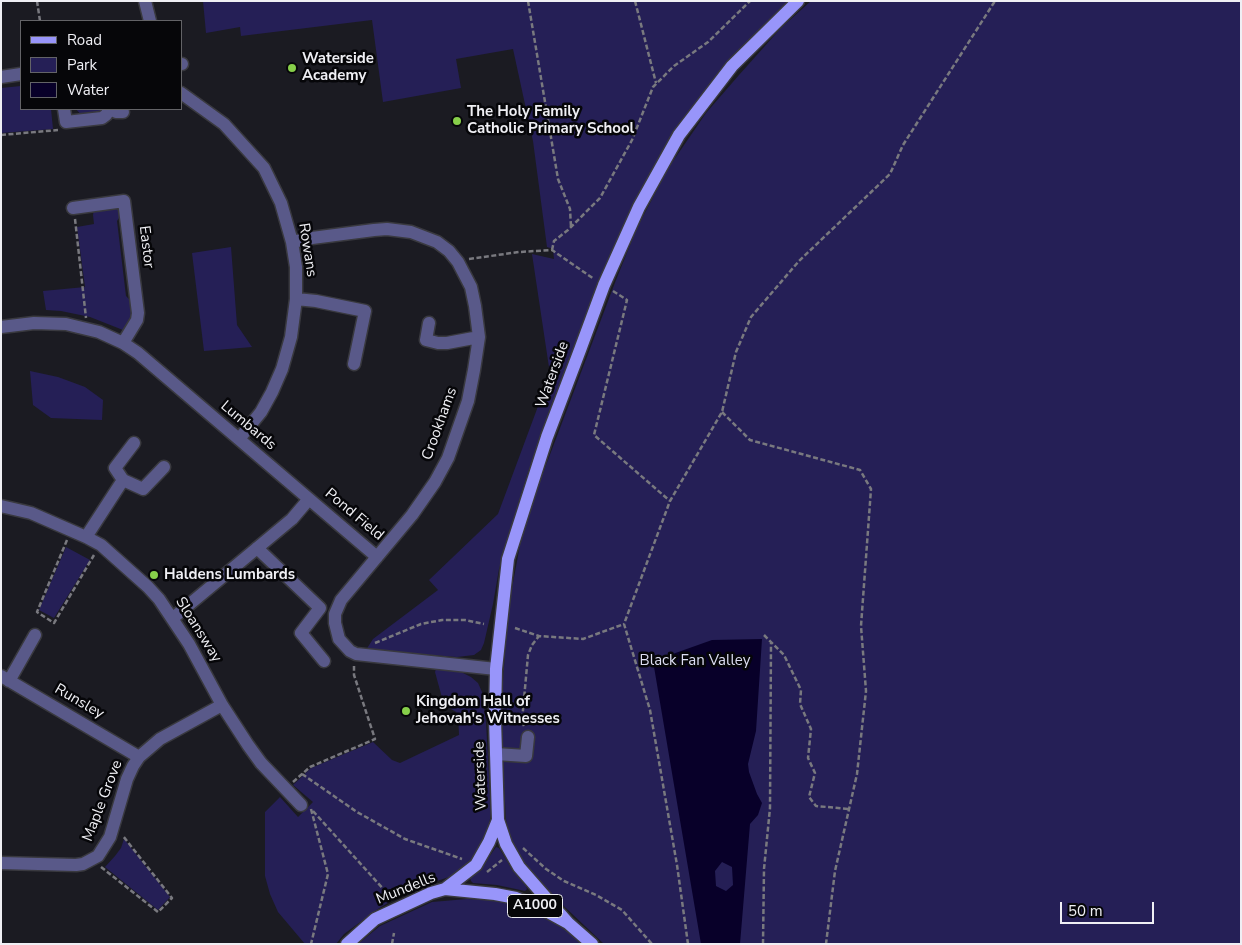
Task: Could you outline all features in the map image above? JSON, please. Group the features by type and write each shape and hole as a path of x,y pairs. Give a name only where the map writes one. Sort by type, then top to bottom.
{"main road":[{"name":"Waterside","path":"568,923 519,866 511,853 498,820 496,669 508,559 547,437 604,285 638,207 679,135 732,66 798,1"},
{"name":"Waterside","path":"445,889 476,865 490,842 498,820"},
{"name":"Mundells","path":"347,944 375,918 431,893 445,889 516,898 537,906 568,923 592,944"}],"street":[{"path":"145,1 150,20"},
{"path":"1,77 20,74"},
{"name":"Rowans","path":"182,94 224,124 264,168 281,203 292,242 296,267 296,299 291,337 282,369 261,412 239,439"},
{"path":"64,110 66,122 102,118 109,110"},
{"path":"112,110 123,112"},
{"name":"Eastor","path":"74,208 124,201 138,313 137,320 123,343"},
{"name":"Crookhams","path":"292,242 374,230 387,229 411,232 437,242 449,251 458,262 471,287 475,306 479,337 468,401 448,458 435,482 341,600 335,614 339,639 350,651 356,654"},
{"path":"296,299 365,311 354,364"},
{"name":"Lumbards","path":"1,327 42,323 66,324 88,329 123,343 138,353 309,499"},
{"path":"429,323 426,340 438,343 479,337"},
{"path":"134,443 115,468 123,480 143,489 164,467"},
{"path":"86,537 123,480"},
{"path":"173,618 292,519 309,499"},
{"name":"Pond Field","path":"309,499 377,557"},
{"name":"Sloansway","path":"1,506 31,513 71,529 101,545 148,587 160,599 173,618 222,705 261,763 284,789 306,807"},
{"path":"257,548 320,608 300,633 324,661"},
{"path":"5,679 35,635"},
{"path":"356,654 496,669"},
{"name":"Runsley","path":"5,679 139,757"},
{"name":"Maple Grove","path":"1,863 76,865 91,861 98,856 114,827 127,779 139,757 160,739 222,705"},
{"path":"496,754 526,756 528,737"}],"path":[{"path":"38,1 40,20"},
{"path":"528,1 558,179 570,209 571,227"},
{"path":"635,1 656,83"},
{"path":"552,250 554,241 600,198 632,140 656,83 674,66 708,42 750,1"},
{"path":"688,944 677,864 650,710 624,624 670,502 722,412 736,352 751,317 799,261 890,174 903,145 995,1"},
{"path":"74,208 88,329"},
{"path":"458,262 519,252 552,250 604,285"},
{"path":"627,300 594,435 670,502"},
{"path":"722,412 750,440 860,470 871,489 861,626 866,691 857,774 836,871 826,944"},
{"path":"71,529 37,612 54,623 101,545"},
{"path":"370,644 421,624 442,620 465,620 484,624"},
{"path":"515,628 539,636 584,638 624,624"},
{"path":"764,635 784,656 801,690 800,704 811,729 808,758 815,773 809,797 816,806 849,809"},
{"path":"528,737 522,721 528,654 539,636"},
{"path":"763,944 764,869 770,808 770,642"},
{"path":"284,789 310,767 375,739 354,675 353,667 356,654"},
{"path":"302,774 357,812 405,839 476,865 480,871 487,872 520,846 546,869 564,881 596,895 622,910 652,944"},
{"path":"306,807 386,892"},
{"path":"306,807 328,874 311,944"},
{"path":"91,861 158,912 172,898 114,827"},
{"path":"392,944 394,933"}],"green space":[{"path":"203,1 790,1 659,159 632,206 527,475 499,569 484,643 481,650 474,655 457,657 366,650 373,639 438,590 429,580 498,514 550,374 532,254 554,259 553,249 547,247 533,141 513,49 456,59 461,88 383,102 372,20 241,36 240,27 206,33"},
{"name":"Black Fan Valley","path":"811,1 1241,1 1241,944 604,944 533,877 523,864 509,838 503,767 502,696 505,653 510,599 520,545 540,481 637,228 669,167 706,113 781,28"},
{"path":"20,86 20,110 51,110 53,129 1,133 1,88"},
{"path":"77,110 101,110 102,112 82,116"},
{"path":"117,208 121,215 117,221 126,296 132,302 134,314 130,325 123,330 90,317 46,310 43,291 85,287 77,227 94,224 94,210"},
{"path":"231,247 237,325 252,347 204,351 192,253"},
{"path":"30,371 58,377 85,387 103,400 102,420 51,418 33,405"},
{"path":"66,547 90,560 54,618 39,610"},
{"path":"436,669 461,672 471,677 478,683 482,692 486,722 491,812 488,832 473,861 461,870 449,877 425,885 391,901 344,934 336,944 305,944 278,912 270,894 265,876 265,812 280,797 298,817 313,802 293,785 311,768 373,742 392,760 400,763 459,735 458,713 444,705 435,672"},
{"path":"124,839 170,897 158,910 105,867 121,848"},
{"path":"496,847 499,848 513,871 526,886 527,889 525,891 497,885 473,883 471,881 470,878 483,866"},
{"path":"467,899 492,900 517,905 543,916 567,930 581,944 358,944 380,926 432,902"}],"water":[{"path":"762,639 756,731 748,764 749,772 762,803 758,815 750,824 740,944 701,944 653,661 712,640","holes":["722,862 732,867 733,885 726,891 716,886 715,871"]}],"place":[{"name":"Waterside Academy","path":"292,68"},
{"name":"The Holy Family Catholic Primary School","path":"457,121"},
{"name":"Haldens Lumbards","path":"154,575"},
{"name":"Kingdom Hall of Jehovah's Witnesses","path":"406,711"}]}
